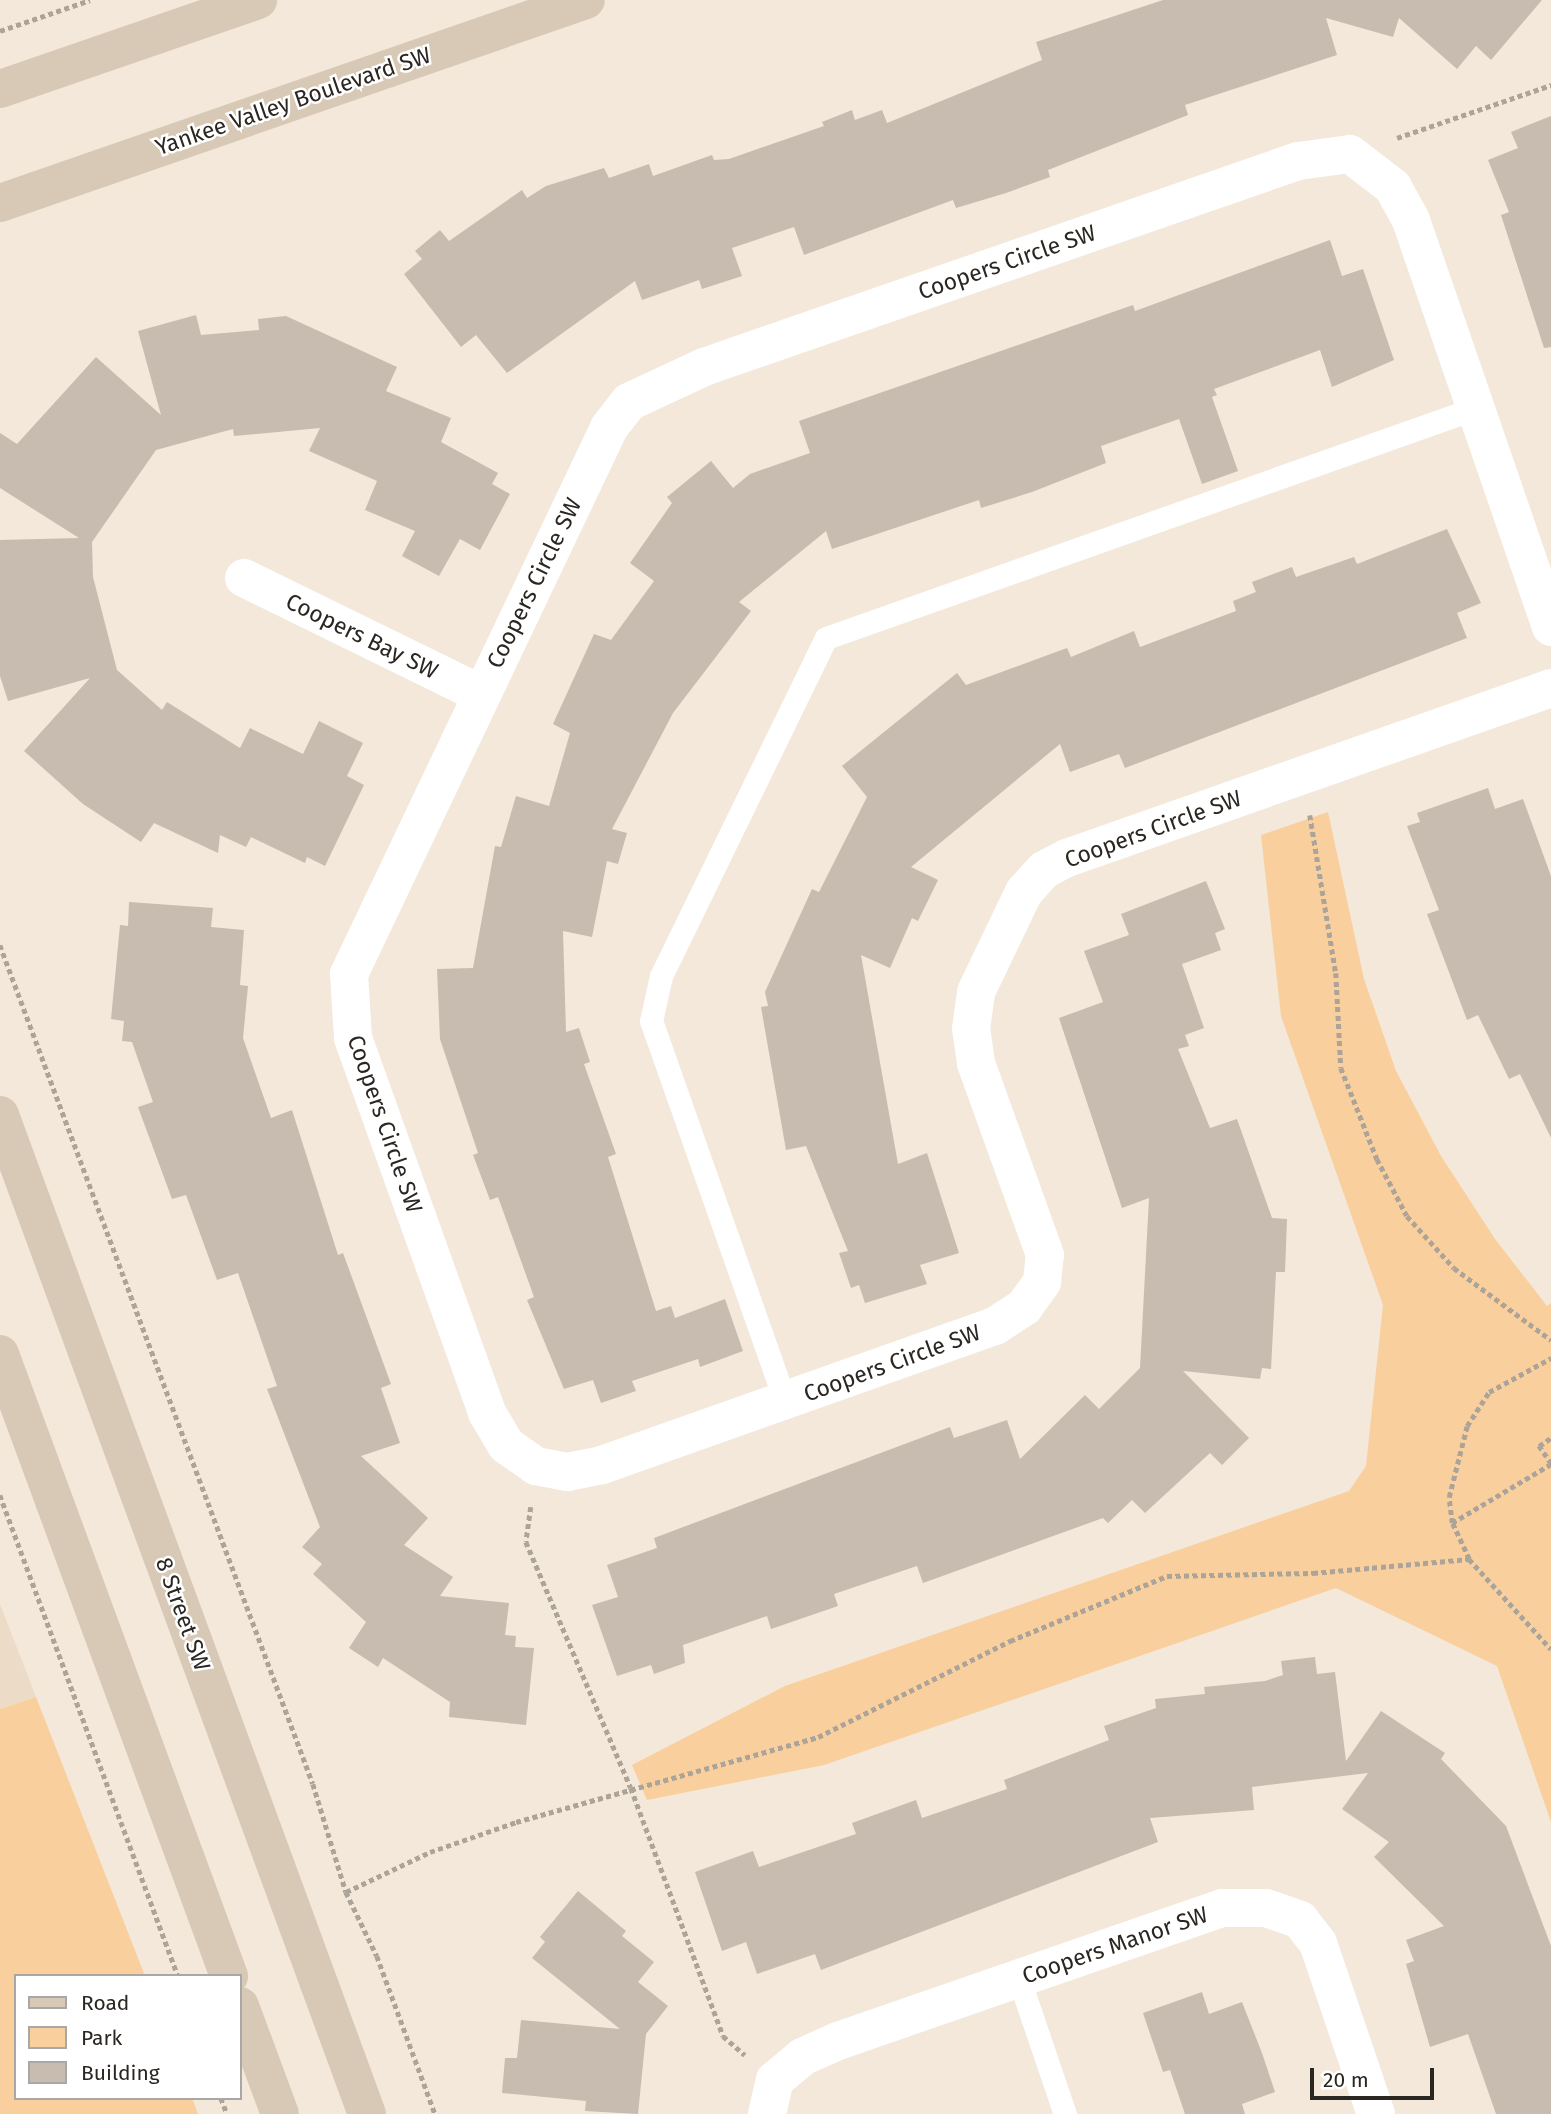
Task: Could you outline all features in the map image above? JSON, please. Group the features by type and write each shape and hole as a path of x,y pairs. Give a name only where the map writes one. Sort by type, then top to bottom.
{"main road":[{"path":"0,89 258,0"},
{"name":"Yankee Valley Boulevard SW","path":"0,203 586,0"},
{"name":"8 Street SW","path":"0,1115 367,2114"},
{"path":"0,1354 228,1974"},
{"path":"242,2011 280,2114"}],"street":[{"path":"1350,154 1393,187 1411,220 1551,627"},
{"name":"Coopers Circle SW","path":"1350,154 1298,161 693,372 629,402 609,428 358,946 348,1003 353,1038 486,1413 506,1445 536,1466 567,1472 602,1465 995,1326 1024,1307 1042,1282 1045,1255 1037,1224 976,1063 971,1029 976,992 1024,892 1044,870 1067,858 1551,688"},
{"name":"Coopers Bay SW","path":"244,578 481,694"},
{"name":"Coopers Manor SW","path":"771,2097 802,2057 838,2041 1222,1908 1266,1908 1300,1920 1318,1942 1376,2114"}],"lane":[{"path":"785,1401 651,1021 661,976 826,638 1476,408"},
{"path":"1019,1979 1065,2114"}],"path":[{"path":"0,31 90,0"},
{"path":"1350,154 1551,85"},
{"path":"1303,776 1336,973 1341,1068 1377,1159 1407,1216 1454,1268 1551,1340"},
{"path":"0,945 313,1784 346,1892 377,1956 435,2114"},
{"path":"1551,1358 1489,1392 1467,1426 1449,1497 1452,1523 1469,1559 1551,1649"},
{"path":"1545,1361 1551,1368"},
{"path":"1452,1523 1551,1464 1539,1446 1551,1438"},
{"path":"536,1466 526,1542 631,1788 723,2036 771,2097"},
{"path":"0,1495 177,1974"},
{"path":"346,1892 430,1852 631,1788 818,1737 1010,1641 1167,1576 1313,1573 1469,1559"}],"shaded area":[{"path":"0,1604 36,1697 0,1709"}],"green space":[{"path":"1328,812 1364,979 1396,1071 1441,1156 1495,1239 1547,1306 1551,1303 1551,1822 1497,1666 1336,1588 824,1765 647,1800 632,1765 785,1686 1349,1491 1366,1466 1383,1305 1281,1016 1261,835"},
{"path":"36,1697 144,1974 14,1974 14,2100 193,2100 198,2114 0,2114 0,1709"}],"building":[{"path":"1163,0 1542,0 1491,60 1476,46 1457,69 1399,18 1393,37 1326,18 1337,55 1185,105 1188,115 1048,170 1050,177 1006,193 956,208 953,200 804,255 794,227 732,248 742,276 702,289 699,280 642,300 635,281 507,373 476,335 461,347 404,274 422,259 415,251 440,230 449,241 522,190 527,198 546,186 604,168 609,178 649,164 653,176 712,155 714,160 729,159 824,126 822,122 852,110 855,120 882,110 887,123 1042,60 1036,42"},
{"path":"1551,116 1551,347 1544,348 1501,215 1509,212 1488,160 1518,148 1511,132"},
{"path":"1330,240 1342,276 1363,269 1394,360 1332,387 1320,350 1214,389 1217,395 1212,397 1238,471 1202,484 1179,419 1101,446 1106,463 1032,492 981,508 979,500 832,549 826,531 739,602 751,611 673,713 612,829 627,833 618,864 607,861 592,937 563,931 566,1032 579,1028 590,1062 584,1064 616,1154 608,1157 656,1311 671,1306 675,1318 725,1299 743,1351 700,1367 698,1359 632,1381 636,1391 601,1403 593,1380 564,1389 527,1300 534,1297 498,1197 490,1200 473,1155 478,1153 440,1039 437,969 473,968 495,846 501,847 516,796 549,806 570,733 553,724 594,634 611,640 654,581 630,563 672,503 667,497 711,461 733,488 750,474 810,453 799,421 1133,305 1135,311"},
{"path":"196,315 201,335 259,330 258,319 286,316 397,367 386,391 451,418 441,442 498,473 492,484 510,494 480,550 460,539 439,576 402,556 415,531 365,510 377,481 309,451 320,428 234,436 233,429 156,450 92,542 93,577 117,670 162,710 167,702 240,748 250,728 303,754 319,721 363,743 347,776 364,785 325,866 307,857 305,863 251,837 246,847 220,835 218,853 154,823 141,842 83,804 24,751 90,678 8,701 0,676 0,540 79,538 0,488 0,433 17,444 96,357 161,415 138,331"},
{"path":"1447,529 1481,603 1457,613 1467,638 1125,768 1119,754 1070,772 1060,744 911,867 938,880 918,921 912,918 890,968 861,955 898,1164 927,1153 959,1253 920,1265 927,1284 865,1303 859,1285 851,1288 839,1253 848,1251 806,1146 786,1150 761,1007 768,1006 765,992 812,889 819,892 867,797 842,766 957,673 966,685 1067,648 1071,657 1134,631 1140,647 1236,611 1233,601 1256,592 1252,582 1292,567 1296,577 1354,557 1357,564"},
{"path":"1488,788 1495,809 1523,799 1551,876 1551,1138 1520,1074 1509,1079 1478,1015 1467,1020 1427,914 1439,910 1407,826 1420,822 1417,813"},
{"path":"1206,881 1225,929 1215,933 1221,950 1182,964 1204,1028 1185,1035 1189,1046 1178,1049 1210,1128 1237,1119 1272,1218 1287,1219 1285,1272 1276,1272 1271,1369 1262,1368 1260,1379 1183,1371 1249,1438 1222,1465 1210,1453 1145,1513 1132,1500 1108,1523 1103,1518 923,1583 917,1566 834,1594 838,1606 771,1629 767,1616 683,1645 685,1663 654,1674 651,1665 617,1676 592,1605 618,1597 607,1565 657,1548 654,1538 950,1427 954,1438 1007,1420 1020,1459 1085,1395 1099,1409 1140,1368 1149,1198 1122,1208 1059,1018 1103,1002 1084,951 1129,935 1121,914"},
{"path":"129,902 213,908 211,927 244,930 240,985 248,986 243,1038 271,1118 292,1110 338,1255 343,1253 391,1384 381,1388 400,1443 361,1456 428,1518 404,1545 453,1577 440,1596 509,1603 505,1635 516,1636 515,1647 534,1648 526,1725 449,1717 450,1702 383,1658 378,1667 349,1648 366,1622 313,1574 322,1564 302,1547 320,1527 267,1389 277,1386 238,1273 217,1280 186,1195 172,1199 138,1107 153,1102 132,1042 122,1041 124,1021 111,1019 120,925 128,926"},
{"path":"1315,1657 1317,1674 1335,1672 1346,1761 1381,1711 1445,1753 1441,1759 1506,1826 1551,1946 1551,2114 1496,2114 1468,2034 1430,2047 1406,1964 1414,1961 1406,1940 1444,1926 1374,1857 1389,1842 1342,1809 1368,1773 1252,1787 1254,1810 1150,1818 1158,1842 821,1970 815,1954 757,1974 746,1942 722,1951 695,1872 753,1851 759,1867 856,1834 852,1823 916,1800 922,1818 1007,1789 1004,1780 1109,1740 1104,1726 1156,1708 1155,1699 1205,1694 1204,1687 1265,1681 1283,1675 1281,1661"},
{"path":"578,1891 626,1931 622,1936 654,1962 638,1982 668,2006 646,2034 638,2114 585,2111 586,2101 502,2093 505,2058 517,2058 521,2020 620,2029 532,1958 545,1942 540,1937"},
{"path":"1202,1992 1209,2014 1242,2002 1262,2053 1275,2092 1242,2104 1245,2114 1185,2114 1170,2070 1163,2072 1143,2013"}]}
